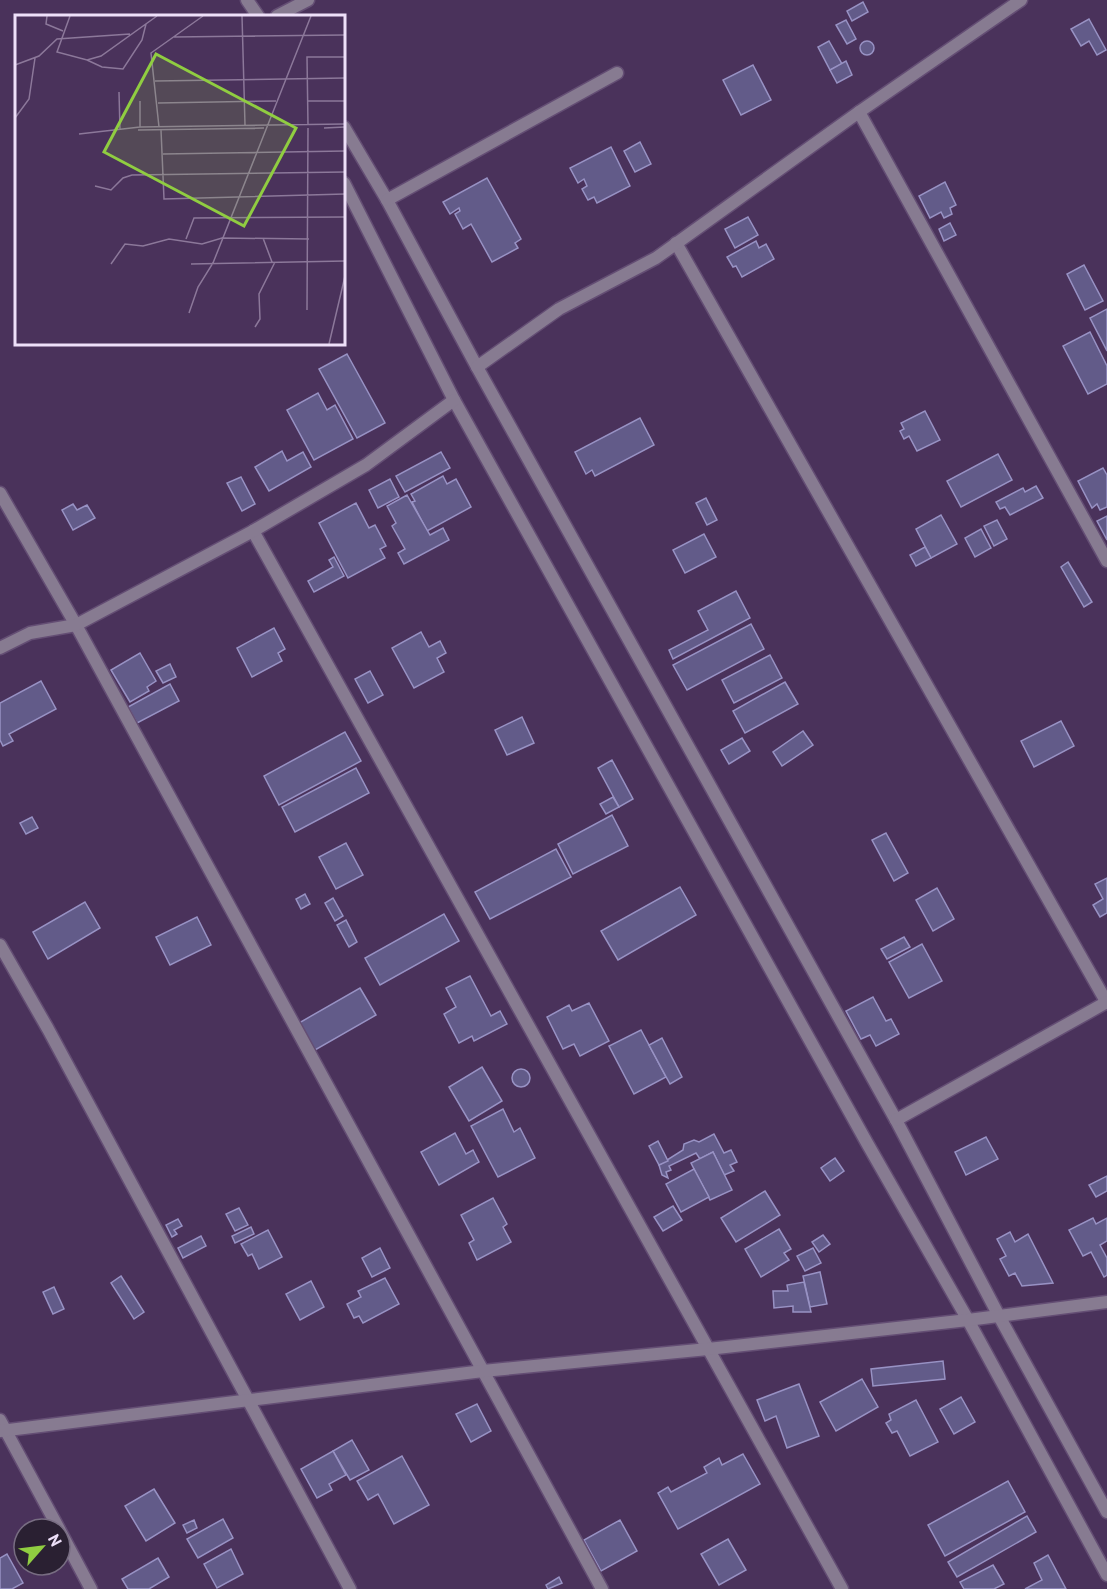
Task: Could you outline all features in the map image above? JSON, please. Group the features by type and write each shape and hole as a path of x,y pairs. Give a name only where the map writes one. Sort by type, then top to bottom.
{"street":[{"path":"248,0 257,15"},
{"path":"279,15 308,0"},
{"path":"477,367 559,309 656,258 859,112 1021,0"},
{"path":"387,200 617,73"},
{"path":"859,112 1107,561"},
{"path":"345,129 387,200 477,367 896,1120 999,1316 1107,1512"},
{"path":"345,185 454,400 867,1143 968,1320 1107,1575"},
{"path":"676,243 1107,1002 896,1120"},
{"path":"0,648 30,633 76,625 253,531 366,465 454,400"},
{"path":"0,493 76,625 602,1589"},
{"path":"253,531 842,1589"},
{"path":"0,945 48,1029 350,1589"},
{"path":"52,1517 2,1427 483,1371 968,1320 1107,1302"},
{"path":"72,1554 91,1589"}],"building":[{"path":"863,2 868,12 852,21 847,11"},
{"path":"1089,19 1106,50 1097,55 1089,41 1081,46 1071,29"},
{"path":"846,20 856,39 847,44 836,25"},
{"path":"829,41 842,64 830,70 818,47"},
{"path":"867,41 872,43 874,48 872,53 867,55 862,53 860,48 862,43"},
{"path":"846,61 852,75 837,83 830,70"},
{"path":"753,65 771,100 741,115 723,80"},
{"path":"640,142 651,164 635,172 624,151"},
{"path":"611,147 630,186 597,203 594,197 588,200 582,189 587,186 584,179 578,183 570,168"},
{"path":"487,178 521,239 515,243 518,248 492,262 471,224 463,229 455,214 460,211 459,208 450,214 443,202"},
{"path":"945,182 956,205 950,208 952,214 944,218 941,212 930,218 919,196"},
{"path":"748,217 758,235 735,248 725,229"},
{"path":"950,223 956,235 944,241 939,229"},
{"path":"756,241 759,248 766,244 774,259 742,277 727,257"},
{"path":"1084,265 1103,301 1085,310 1067,274"},
{"path":"1107,309 1107,351 1090,318"},
{"path":"1090,332 1107,366 1107,384 1088,394 1063,346"},
{"path":"347,354 385,423 357,438 319,369"},
{"path":"318,393 327,410 335,405 353,439 314,460 287,410"},
{"path":"925,411 940,440 917,451 909,436 904,439 900,431 904,429 901,423"},
{"path":"640,418 654,445 595,476 592,470 586,474 575,452"},
{"path":"282,451 287,461 303,452 311,467 269,491 255,467"},
{"path":"441,452 450,468 405,492 396,476"},
{"path":"998,454 1012,480 961,507 947,481"},
{"path":"1103,468 1107,475 1107,507 1100,510 1097,504 1092,508 1078,481"},
{"path":"443,476 447,484 456,479 471,507 427,531 412,502 415,501 411,494"},
{"path":"241,477 255,504 242,511 227,483"},
{"path":"390,479 399,497 378,508 369,490"},
{"path":"1036,486 1043,498 1010,515 1005,507 1000,509 996,502 1023,488 1025,492"},
{"path":"407,495 430,535 443,528 449,540 404,564 398,553 405,549 392,526 396,523 387,506"},
{"path":"706,498 717,520 707,525 696,503"},
{"path":"356,503 369,528 375,525 386,546 380,549 385,558 348,578 319,523"},
{"path":"73,504 77,510 87,505 95,518 73,530 62,510"},
{"path":"941,515 957,544 931,558 916,529"},
{"path":"1107,516 1107,540 1097,521"},
{"path":"997,520 1007,539 994,546 984,526"},
{"path":"981,529 991,548 975,557 965,538"},
{"path":"704,534 716,557 685,573 673,550"},
{"path":"925,547 931,558 916,566 910,555"},
{"path":"334,557 344,576 314,592 308,581 333,567 329,560"},
{"path":"1068,562 1092,602 1084,607 1061,567"},
{"path":"736,591 750,618 673,659 669,650 708,630 698,611"},
{"path":"751,624 764,649 687,690 673,665"},
{"path":"274,628 285,649 278,653 282,661 252,677 237,648"},
{"path":"421,632 429,647 440,641 446,653 437,658 444,672 414,688 392,648"},
{"path":"140,653 156,681 147,687 149,691 130,702 111,670"},
{"path":"770,655 782,678 734,703 722,680"},
{"path":"170,664 176,677 163,683 156,671"},
{"path":"370,671 383,695 368,703 355,679"},
{"path":"41,681 56,709 9,734 13,741 3,746 0,740 0,703"},
{"path":"785,682 798,704 745,733 733,711"},
{"path":"170,684 179,701 137,723 128,707"},
{"path":"522,717 534,743 507,755 495,730"},
{"path":"1061,721 1074,746 1034,767 1021,741"},
{"path":"803,731 813,745 782,766 773,752"},
{"path":"345,732 361,761 279,805 264,776"},
{"path":"742,738 750,751 729,764 721,750"},
{"path":"612,760 633,799 619,807 598,768"},
{"path":"356,768 369,793 295,832 282,807"},
{"path":"613,797 619,807 606,814 600,804"},
{"path":"612,815 628,846 573,874 558,844"},
{"path":"32,817 38,828 26,834 20,823"},
{"path":"886,833 908,873 894,881 872,840"},
{"path":"346,843 363,875 336,889 319,857"},
{"path":"556,849 571,877 490,919 475,892"},
{"path":"1107,878 1107,913 1100,917 1093,905 1103,899 1095,884"},
{"path":"680,887 696,915 618,960 601,931"},
{"path":"937,888 954,919 933,931 916,900"},
{"path":"305,894 310,904 301,909 296,899"},
{"path":"333,898 343,916 335,921 325,903"},
{"path":"85,902 100,928 48,959 33,932"},
{"path":"444,914 459,941 380,985 365,958"},
{"path":"197,917 211,945 170,965 156,937"},
{"path":"346,920 357,942 349,947 337,925"},
{"path":"904,937 910,947 887,959 881,949"},
{"path":"922,944 942,981 909,998 889,962"},
{"path":"470,976 491,1016 500,1011 507,1024 474,1041 472,1036 459,1043 444,1014 456,1007 446,988"},
{"path":"360,988 376,1015 315,1050 299,1023"},
{"path":"873,997 886,1021 891,1019 899,1034 876,1046 870,1035 861,1039 846,1011"},
{"path":"589,1003 609,1041 580,1056 574,1044 563,1049 547,1017 569,1005 572,1011"},
{"path":"641,1030 666,1077 634,1094 609,1046"},
{"path":"662,1038 682,1077 670,1084 649,1045"},
{"path":"482,1067 502,1101 469,1121 449,1087"},
{"path":"517,1069 525,1069 530,1074 528,1085 517,1087 512,1082 512,1074"},
{"path":"503,1109 514,1132 520,1128 535,1158 498,1177 471,1126"},
{"path":"455,1133 466,1154 473,1150 479,1162 439,1185 421,1152"},
{"path":"714,1134 724,1153 731,1150 737,1162 730,1165 734,1171 724,1175 713,1152 700,1159 696,1153 669,1166 671,1170 666,1172 668,1178 662,1175 659,1165 683,1150 684,1144 694,1140 699,1142"},
{"path":"986,1137 998,1159 966,1175 955,1152"},
{"path":"658,1141 668,1161 659,1165 649,1146"},
{"path":"713,1152 732,1190 710,1200 691,1163"},
{"path":"835,1158 844,1171 830,1181 821,1168"},
{"path":"694,1169 709,1197 681,1212 666,1184"},
{"path":"1107,1176 1107,1191 1096,1197 1089,1185"},
{"path":"765,1191 780,1215 736,1242 721,1218"},
{"path":"493,1198 507,1224 503,1227 511,1242 477,1260 469,1243 474,1240 461,1215"},
{"path":"673,1206 682,1220 663,1231 654,1217"},
{"path":"239,1208 248,1225 235,1231 226,1214"},
{"path":"1093,1218 1096,1224 1107,1218 1107,1241 1100,1245 1107,1258 1107,1275 1104,1277 1091,1252 1083,1256 1069,1230"},
{"path":"178,1219 182,1226 174,1230 177,1234 172,1237 166,1225"},
{"path":"251,1227 254,1234 235,1243 232,1236"},
{"path":"779,1229 791,1249 784,1253 789,1260 761,1277 745,1249"},
{"path":"268,1230 282,1257 259,1269 252,1254 248,1256 241,1244"},
{"path":"1010,1232 1015,1242 1028,1234 1053,1283 1022,1286 1015,1273 1009,1276 1000,1259 1006,1256 997,1239"},
{"path":"823,1235 830,1244 819,1252 812,1242"},
{"path":"201,1236 206,1246 183,1258 178,1248"},
{"path":"380,1248 390,1268 372,1277 362,1258"},
{"path":"813,1248 821,1263 805,1271 797,1256"},
{"path":"820,1272 827,1304 810,1307 803,1276"},
{"path":"121,1276 144,1312 134,1319 111,1283"},
{"path":"385,1278 399,1304 363,1323 359,1316 354,1318 347,1304 361,1297 358,1291"},
{"path":"311,1281 324,1307 300,1320 286,1294"},
{"path":"804,1282 811,1312 793,1312 793,1306 774,1308 773,1291 788,1291 787,1285"},
{"path":"54,1287 64,1309 53,1314 43,1292"},
{"path":"943,1361 945,1379 873,1386 871,1369"},
{"path":"862,1379 878,1407 836,1431 820,1402"},
{"path":"799,1384 819,1436 787,1448 776,1416 765,1421 757,1400"},
{"path":"961,1397 975,1422 954,1434 940,1409"},
{"path":"916,1400 938,1442 910,1456 897,1431 892,1433 886,1423 891,1420 889,1414"},
{"path":"477,1404 491,1431 471,1442 456,1414"},
{"path":"352,1440 369,1470 350,1480 333,1451"},
{"path":"333,1451 346,1475 329,1484 332,1490 317,1498 301,1469"},
{"path":"743,1454 760,1484 678,1529 658,1493 668,1487 671,1492 707,1473 704,1467 719,1458 722,1465"},
{"path":"402,1456 429,1505 394,1524 378,1494 368,1500 357,1481"},
{"path":"1008,1481 1025,1512 945,1556 928,1525"},
{"path":"154,1489 175,1523 146,1541 125,1506"},
{"path":"1027,1516 1036,1532 957,1577 948,1562"},
{"path":"223,1519 233,1538 198,1558 187,1539"},
{"path":"194,1520 197,1528 187,1533 183,1525"},
{"path":"620,1520 637,1551 601,1571 584,1540"},
{"path":"728,1539 746,1570 719,1585 701,1554"},
{"path":"231,1549 243,1574 217,1588 204,1564"},
{"path":"7,1554 12,1563 12,1577 20,1577 23,1583 12,1589 0,1589 0,1558"},
{"path":"1048,1555 1066,1589 1025,1589 1042,1580 1034,1563"},
{"path":"158,1558 169,1577 149,1589 128,1589 122,1579"},
{"path":"993,1565 1004,1584 994,1589 964,1589 960,1582"},
{"path":"559,1577 562,1583 548,1589 546,1585"}]}
